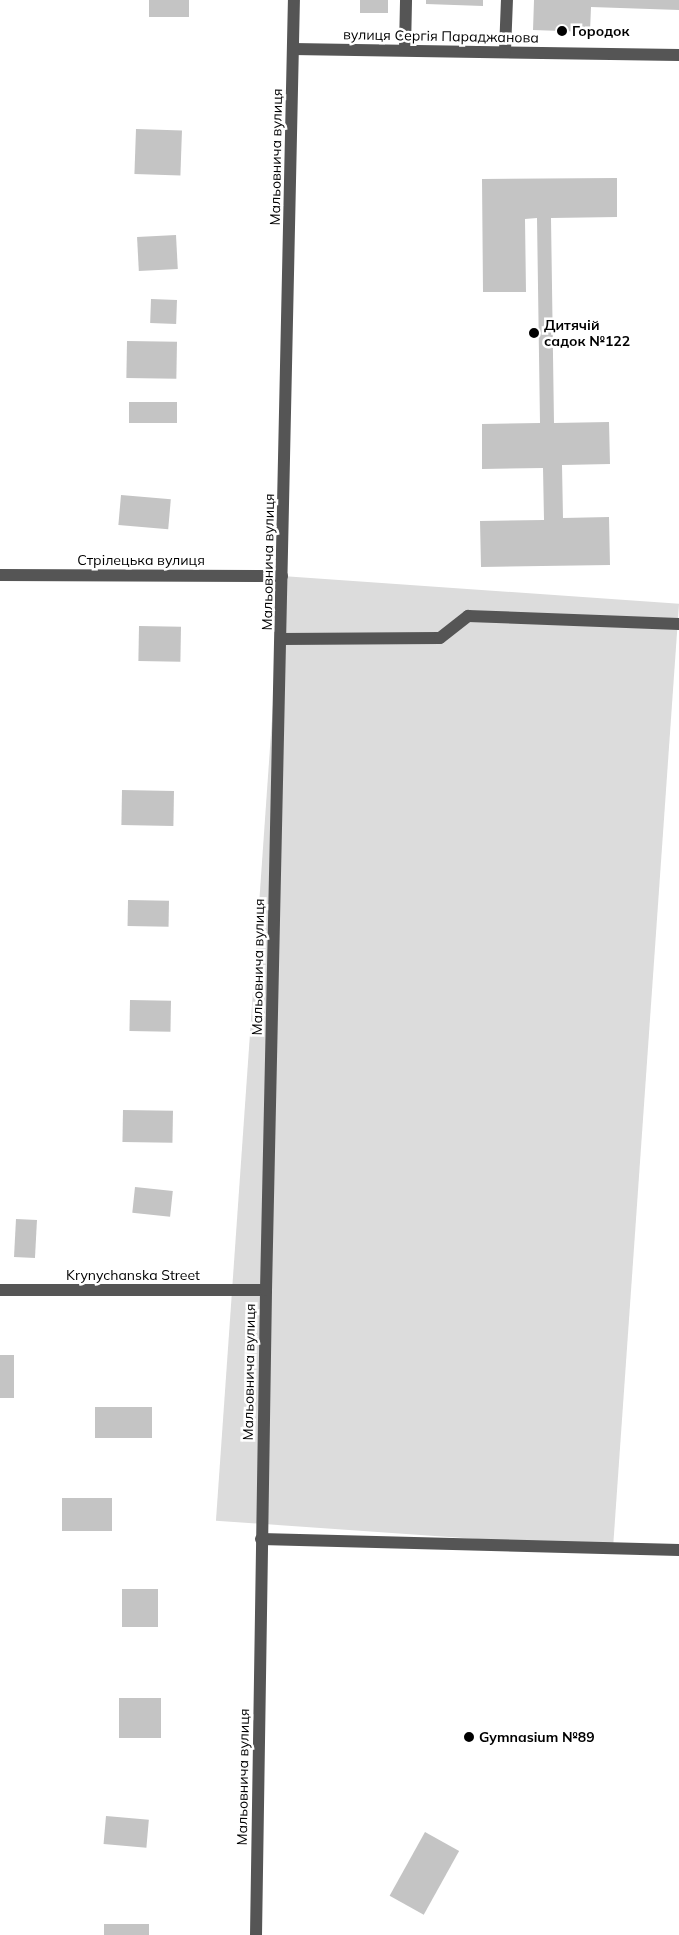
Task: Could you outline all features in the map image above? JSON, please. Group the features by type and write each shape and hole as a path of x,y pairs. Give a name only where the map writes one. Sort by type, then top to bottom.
{"street":[{"name":"Мальовнича вулиця","path":"256,1935 261,1539 294,0"},
{"path":"405,49 406,0"},
{"path":"505,52 507,0"},
{"name":"вулиця Сергія Параджанова","path":"293,49 405,49 679,55"},
{"name":"Стрілецька вулиця","path":"0,575 282,576"},
{"path":"281,639 440,638 468,616 679,624"},
{"name":"Krynychanska Street","path":"0,1290 266,1290"},
{"path":"261,1539 679,1550"}],"shaded area":[{"path":"282,576 679,604 613,1548 216,1521"}],"building":[{"path":"149,0 189,0 189,17 149,17"},
{"path":"360,0 388,0 388,13 360,13"},
{"path":"426,0 483,0 483,6 426,4"},
{"path":"534,0 679,0 679,10 591,7 590,32 533,30"},
{"path":"136,129 182,131 180,176 134,174"},
{"path":"617,178 617,217 551,218 554,423 609,422 610,464 562,465 563,518 609,517 610,565 481,567 480,521 544,520 543,468 482,469 482,424 540,423 537,218 525,219 526,292 483,292 482,179"},
{"path":"176,235 178,269 139,271 137,237"},
{"path":"151,299 177,300 176,324 150,323"},
{"path":"127,341 177,342 176,379 126,378"},
{"path":"129,402 177,402 177,423 129,423"},
{"path":"121,495 171,499 168,529 118,525"},
{"path":"139,626 181,627 180,662 138,661"},
{"path":"122,790 174,791 173,826 121,825"},
{"path":"128,900 169,901 169,927 128,926"},
{"path":"130,1000 171,1001 170,1032 129,1031"},
{"path":"123,1110 173,1111 172,1143 122,1142"},
{"path":"135,1187 173,1191 170,1217 132,1213"},
{"path":"16,1219 37,1220 35,1258 14,1257"},
{"path":"0,1355 14,1355 14,1398 0,1398"},
{"path":"95,1407 152,1407 152,1438 95,1438"},
{"path":"62,1498 112,1498 112,1531 62,1531"},
{"path":"122,1589 158,1589 158,1627 122,1627"},
{"path":"119,1698 161,1698 161,1738 119,1738"},
{"path":"106,1816 149,1820 146,1848 104,1844"},
{"path":"425,1832 459,1851 424,1915 390,1896"},
{"path":"104,1924 149,1924 149,1935 104,1935"}],"place":[{"name":"Городок","path":"562,31"},
{"name":"Дитячій садок №122","path":"534,333"},
{"name":"Gymnasium №89","path":"469,1737"}]}
